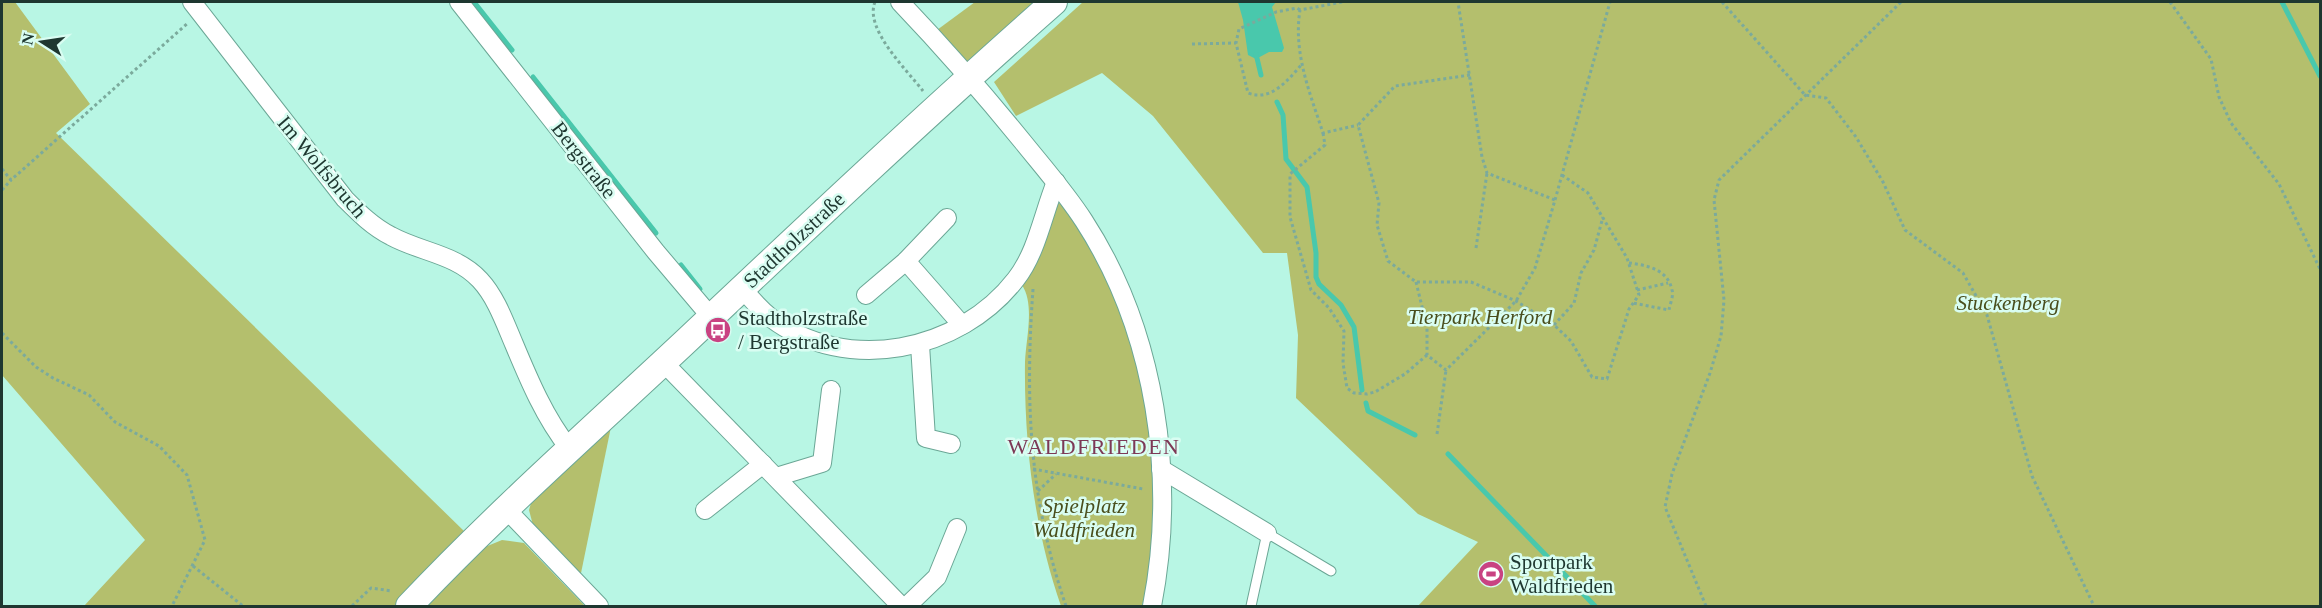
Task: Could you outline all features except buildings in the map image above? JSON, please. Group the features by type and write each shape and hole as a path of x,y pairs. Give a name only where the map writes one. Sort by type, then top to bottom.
{"street":[{"name":"Bergstraße","path":"459,2 656,252 711,317"},
{"path":"900,2 969,77 1056,182 1085,222 1113,273 1130,315 1145,365 1156,419 1161,470 1161,549 1152,606"},
{"name":"Stadtholzstraße","path":"403,599 506,509 969,77 1054,2"},
{"name":"Im Wolfsbruch","path":"196,7 345,200 368,221 392,237 452,259 467,267 481,280 504,322 527,375 558,434 569,448"},
{"path":"742,288 771,318 794,332 819,342 842,348 870,350 920,345 942,337 983,313 1018,277 1029,256 1056,182"},
{"path":"866,294 906,261 947,218"},
{"path":"906,261 962,325"},
{"path":"920,345 926,438 951,444"},
{"path":"663,362 896,605 937,577 957,528"},
{"path":"705,510 770,471 822,463 831,390"},
{"path":"1161,470 1267,533"},
{"path":"506,509 599,606"}],"lane":[{"path":"1251,606 1267,533 1331,571"}],"path":[{"path":"875,2 872,17 878,32 937,108"},
{"path":"1302,64 1283,85 1266,95 1256,96 1248,93 1236,43 1239,28 1275,12 1342,2"},
{"path":"1458,2 1482,157 1487,173 1476,248"},
{"path":"1437,434 1446,370 1516,301 1535,268 1610,2"},
{"path":"1722,2 1805,95 1826,98 1856,137 1883,182 1905,230 1964,273 1987,315 2032,476 2094,606"},
{"path":"1706,606 1665,507 1672,474 1710,373 1721,336 1724,300 1714,200 1719,180 1901,2"},
{"path":"2170,2 2211,59 2219,96 2231,123 2279,184 2320,269"},
{"path":"2,190 196,7"},
{"path":"1300,10 1297,30 1302,64 1325,145 1290,174 1290,217 1311,290 1329,308 1344,331 1343,363 1347,388 1354,393 1375,392 1405,374 1427,355 1427,327 1416,282"},
{"path":"1192,44 1236,43"},
{"path":"1323,134 1358,125 1395,86 1470,75"},
{"path":"1358,125 1379,203 1377,225 1388,261 1416,282 1471,282 1516,301 1554,325 1571,341 1592,377 1606,379 1629,309 1639,295 1629,262 1588,193 1562,175"},
{"path":"2,169 11,180"},
{"path":"1487,173 1555,200"},
{"path":"1554,325 1574,303 1581,273 1594,250 1603,217"},
{"path":"1029,256 1034,273 1028,353 1028,397 1033,469 1047,543 1065,606"},
{"path":"1629,262 1650,266 1663,274 1672,290 1669,309 1633,303"},
{"path":"1637,290 1668,283"},
{"path":"2,333 36,367 89,395 115,422 159,446 187,475 205,540 172,606"},
{"path":"1427,355 1446,370"},
{"path":"1033,469 1145,490"},
{"path":"1038,491 1057,473"},
{"path":"193,566 243,606"},
{"path":"352,606 371,588 403,599"}],"green space":[{"path":"2,2 15,2 90,104 56,133 465,532 485,547 502,540 524,543 585,606 84,606 145,540 2,375"},
{"path":"975,2 1042,2 969,65 937,30"},
{"name":"Stuckenberg","path":"1083,2 2320,2 2320,606 1418,606 1478,542 1418,514 1296,398 1298,335 1287,253 1263,253 1153,116 1102,73 1016,116 994,82"},
{"name":"Spielplatz Waldfrieden","path":"1062,203 1092,251 1122,312 1137,362 1144,396 1150,431 1154,502 1149,572 1142,606 1061,606 1037,516 1026,423 1025,362 1029,312 1026,293 1022,285 1055,204"},
{"path":"612,422 580,578 534,529 529,510 534,493"}],"shaded area":[{"path":"1238,2 1276,2 1272,7 1284,48 1282,52 1269,52 1256,59 1248,55"}],"waterway":[{"path":"474,2 512,50"},
{"path":"2282,2 2320,76"},
{"path":"1256,54 1261,75"},
{"path":"533,77 656,233"},
{"path":"1277,102 1283,115 1286,159 1307,187 1316,253 1316,277 1319,284 1341,305 1354,327 1362,390"},
{"path":"681,265 700,289"},
{"path":"1366,403 1368,411 1415,435"},
{"path":"1448,454 1595,606"}],"place":[{"name":"Stadtholzstraße / Bergstraße","path":"718,330"},
{"name":"Sportpark Waldfrieden","path":"1491,574"}],"district":[{"name":"WALDFRIEDEN","path":"1094,446"}],"park label":[{"name":"Tierpark Herford","path":"1480,317"}]}
